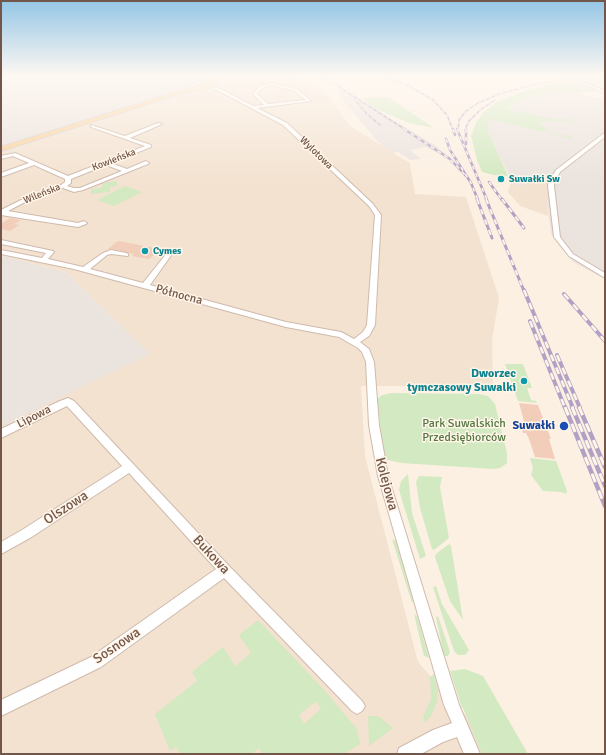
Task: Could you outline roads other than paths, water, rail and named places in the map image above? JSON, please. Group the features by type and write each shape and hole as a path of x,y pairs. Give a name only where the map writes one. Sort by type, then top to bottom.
{"main road":[{"path":"1,149 120,111"}],"street":[{"name":"Wylotowa","path":"260,111 285,124 370,205 378,215 371,326 366,334 356,341"},
{"path":"127,138 160,124"},
{"name":"Kowieńska","path":"68,178 149,146 93,126"},
{"path":"605,135 558,172 552,181 557,237 571,255 605,276"},
{"path":"594,143 605,146"},
{"name":"Wileńska","path":"1,158 12,154 68,178 68,183 63,186 23,201 1,212"},
{"path":"1,175 34,163"},
{"path":"107,163 127,171"},
{"path":"63,186 74,190 81,189 146,163"},
{"path":"1,212 78,225 84,223"},
{"path":"1,242 51,252 44,260"},
{"name":"Północna","path":"1,252 44,260 84,270 286,324 341,335 356,341"},
{"path":"84,270 105,254 111,252 126,255"},
{"path":"144,286 169,254"},
{"name":"Kolejowa","path":"356,341 366,351 370,362 374,425 383,476 447,691 460,728 472,754"},
{"name":"Lipowa","path":"1,434 63,403 68,402"},
{"name":"Bukowa","path":"68,402 225,570 357,706"},
{"name":"Olszowa","path":"1,548 26,534 130,467"},
{"name":"Sosnowa","path":"1,708 96,662 225,570"},
{"path":"405,754 434,738 460,728"}],"railway":[{"path":"365,111 380,125"},
{"path":"377,111 406,130"},
{"path":"443,111 447,115 453,130"},
{"path":"458,130 459,120 466,111"},
{"path":"465,130 469,121 479,111"},
{"path":"404,129 450,159 467,177"},
{"path":"453,129 455,135"},
{"path":"457,129 487,200"},
{"path":"466,129 466,144"},
{"path":"446,139 450,150 471,183 478,200"},
{"path":"489,182 502,200"},
{"path":"477,199 492,238"},
{"path":"486,199 524,291"},
{"path":"502,199 524,228"},
{"path":"524,290 573,408"},
{"path":"564,294 605,341"},
{"path":"530,321 565,408"},
{"path":"557,355 580,408"},
{"path":"565,407 605,506"},
{"path":"572,407 605,486"},
{"path":"579,407 605,467"}],"place":[{"name":"Suwałki Sw","path":"501,179"},
{"name":"Cymes","path":"145,251"},
{"name":"Dworzec tymczasowy Suwalki","path":"524,381"},
{"name":"Suwałki","path":"564,426"}],"park label":[{"name":"Park Suwalskich Przedsiębiorców","path":"464,431"}]}
